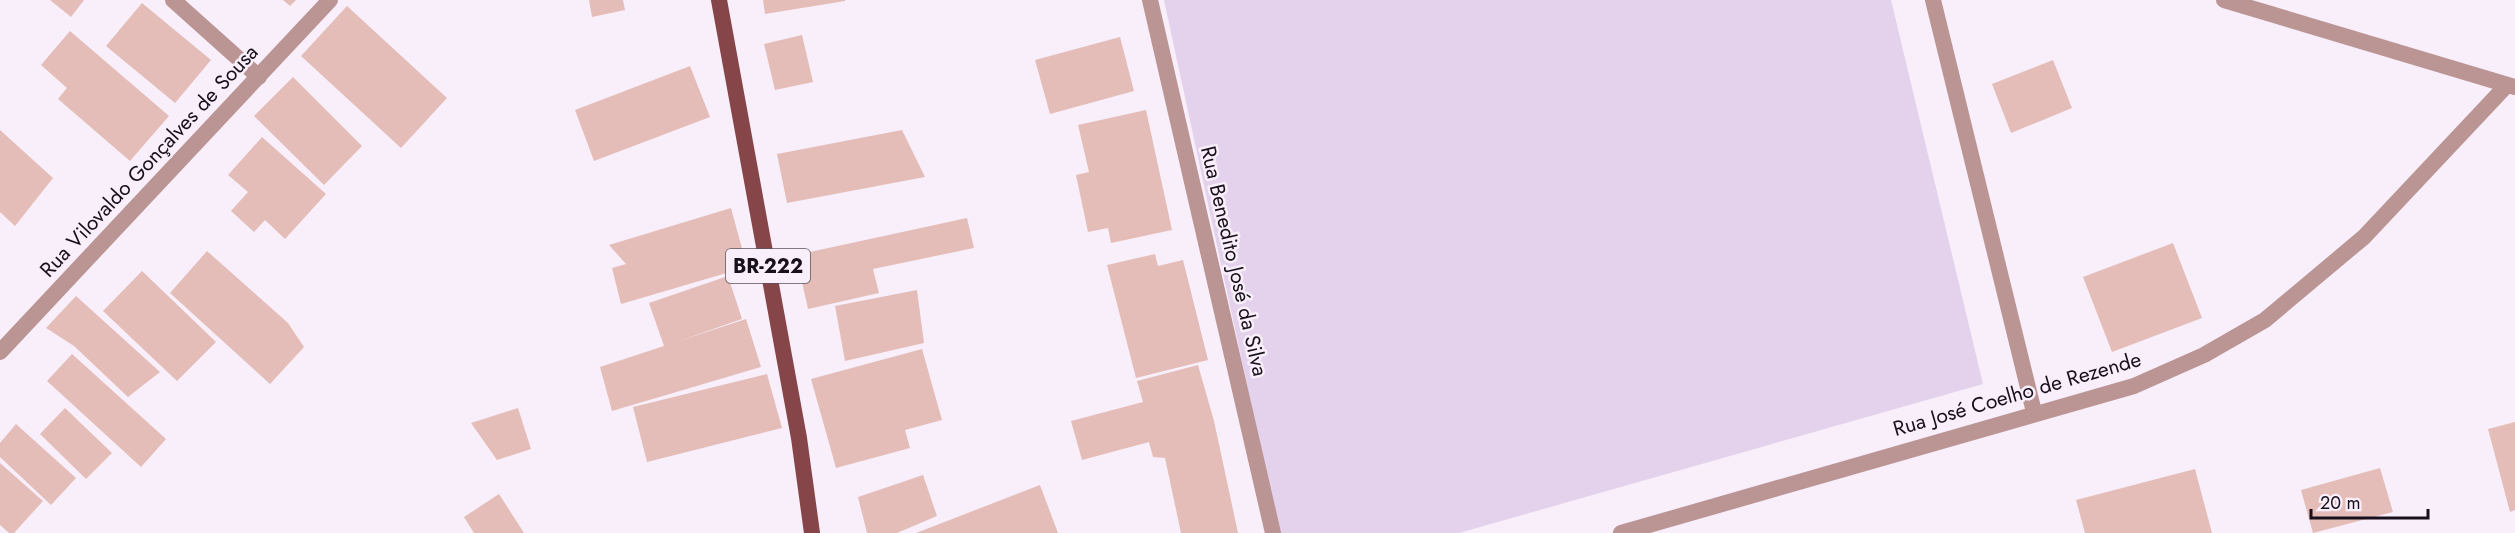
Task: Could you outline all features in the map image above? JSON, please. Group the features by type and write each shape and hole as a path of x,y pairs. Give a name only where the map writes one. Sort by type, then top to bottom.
{"main road":[{"name":"BR-222","path":"719,0 799,438 812,533"}],"street":[{"path":"173,0 259,76"},
{"name":"Rua Vilovaldo Gonçalves de Sousa","path":"0,352 330,0"},
{"name":"Rua Benedito José da Silva","path":"1150,0 1273,533"},
{"path":"1933,0 2034,412"},
{"path":"2224,0 2511,86"},
{"name":"Rua José Coelho de Rezende","path":"1622,533 2034,412 2134,386 2204,355 2265,320 2364,237 2511,86"}],"shaded area":[{"path":"1164,0 1891,0 1983,384 1459,533 1279,533"}],"building":[{"path":"50,0 84,0 71,17"},
{"path":"283,0 296,0 290,6"},
{"path":"589,0 623,0 625,10 592,17"},
{"path":"763,0 845,0 845,1 765,14"},
{"path":"142,3 211,60 175,103 106,46"},
{"path":"347,6 447,98 401,148 301,56"},
{"path":"70,31 169,116 130,161 58,99 67,88 41,65"},
{"path":"802,35 813,82 775,90 764,44"},
{"path":"1120,37 1134,91 1050,114 1035,60"},
{"path":"2053,60 2072,108 2011,133 1992,84"},
{"path":"690,66 710,117 594,161 575,110"},
{"path":"293,77 362,146 324,185 254,116"},
{"path":"1146,110 1172,230 1111,243 1108,228 1088,232 1076,175 1089,172 1078,125"},
{"path":"0,130 53,178 15,226 0,212"},
{"path":"902,130 925,177 787,203 777,154"},
{"path":"262,137 326,194 285,239 265,220 254,232 231,211 248,192 228,175"},
{"path":"731,208 747,267 621,304 612,268 626,264 609,245"},
{"path":"967,218 974,248 873,269 879,293 808,309 796,255"},
{"path":"2173,243 2202,318 2112,352 2083,277"},
{"path":"207,251 288,323 304,347 270,384 170,293"},
{"path":"1155,254 1158,266 1183,260 1208,360 1136,378 1107,265"},
{"path":"142,271 216,342 177,381 103,311"},
{"path":"728,276 742,319 679,341 746,319 761,367 612,411 600,367 664,346 649,303"},
{"path":"917,290 924,343 845,361 835,306"},
{"path":"76,296 160,372 128,397 74,346 46,328"},
{"path":"922,349 942,420 905,430 910,448 836,468 811,379"},
{"path":"72,354 166,439 141,467 47,381"},
{"path":"1198,365 1214,421 1238,533 1181,533 1165,458 1153,457 1149,442 1082,460 1071,421 1143,402 1137,381"},
{"path":"767,374 782,428 647,462 633,407"},
{"path":"65,408 112,453 86,479 40,434"},
{"path":"518,408 531,449 497,460 471,423"},
{"path":"2515,422 2515,510 2510,512 2488,429"},
{"path":"16,424 76,478 51,505 0,457 0,443"},
{"path":"0,463 43,501 14,533 9,533 0,525"},
{"path":"2380,468 2393,512 2313,533 2301,490"},
{"path":"2195,469 2212,533 2085,533 2076,500"},
{"path":"923,475 937,516 897,533 867,533 858,497"},
{"path":"1040,485 1058,533 916,533"},
{"path":"499,494 524,533 474,533 464,517"}]}
